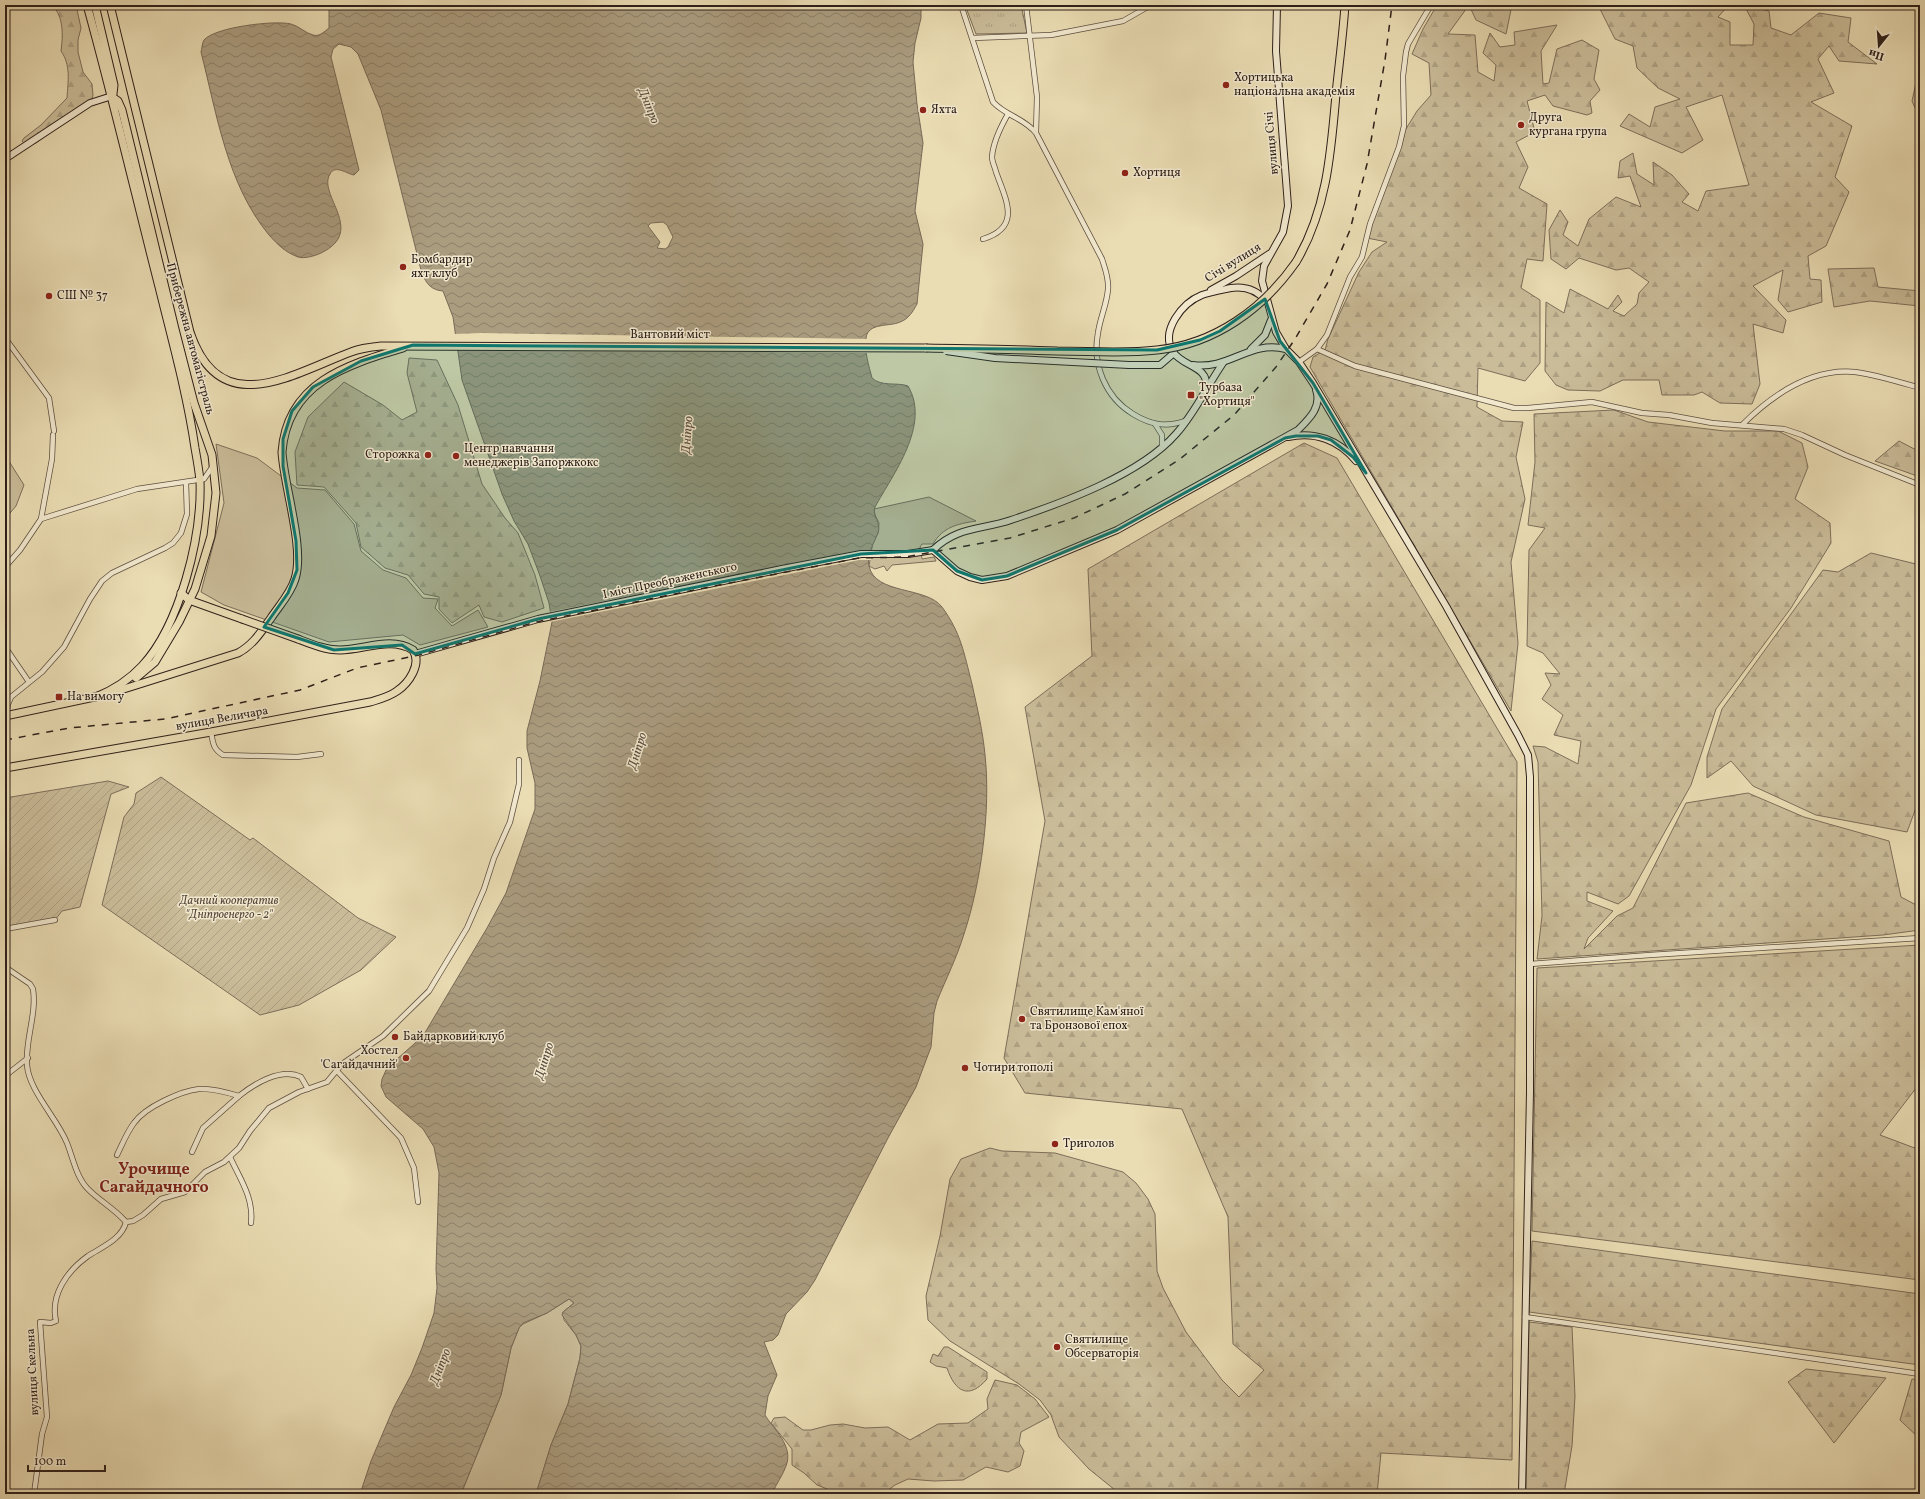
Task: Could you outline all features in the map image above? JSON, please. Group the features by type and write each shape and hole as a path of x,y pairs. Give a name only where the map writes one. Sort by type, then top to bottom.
{"main road":[{"name":"Прибережна автомагістраль","path":"87,5 112,96 187,402 200,480 196,535 191,563 181,593 156,647 141,668 116,687"},
{"name":"Прибережна автомагістраль","path":"95,5 114,84 112,96"},
{"name":"Вантовий міст","path":"110,5 190,332 198,352 210,368 232,381 244,385 257,385 285,379 353,351 382,346 926,348 1105,352 1157,350 1180,346 1213,334 1245,316 1270,294 1296,262 1314,226 1324,193 1330,162 1344,7"},
{"name":"вулиця Січі","path":"1271,252 1283,232 1288,206 1276,52 1277,5"},
{"name":"Прибережна автомагістраль","path":"112,96 118,101 122,110 180,352 194,403 214,464 216,493 215,514 211,536 195,589 180,622 155,662 135,679 116,687"},
{"path":"5,159 90,103 112,96"},
{"name":"Січі вулиця","path":"1201,296 1236,276 1271,252"},
{"name":"Січі вулиця","path":"1269,304 1262,281 1262,273 1271,252"},
{"path":"1204,393 1206,387 1206,377 1199,370 1183,361 1174,353 1170,344 1171,328 1181,311 1201,296 1236,288 1249,288 1262,295 1269,304 1271,318 1276,332 1286,349 1299,362 1313,383 1446,606 1515,728 1528,755 1530,777 1528,1236 1522,1494"},
{"path":"1247,353 1270,328 1271,318"},
{"path":"5,716 96,697 136,686 238,653 252,643 288,593 295,580 297,555 282,452 283,439 292,411 313,387 332,374 361,361 413,345"},
{"path":"1190,365 1200,366 1223,363 1266,346 1286,349"},
{"path":"926,348 995,358 1129,365 1160,365 1174,353"},
{"path":"1223,363 1187,420 1162,447 1128,470 1062,502 1009,521 961,532 939,544 935,552 957,571 970,577 982,580 1007,576 1117,530 1298,430 1313,414 1316,406 1317,394 1313,383"},
{"path":"1285,438 1308,435 1331,440 1353,457 1366,474"},
{"name":"I міст Преображенського","path":"418,653 538,619 782,569 861,554 908,554 935,552"},
{"path":"181,593 190,600 321,647 340,650 389,644 402,645 418,653"},
{"name":"вулиця Величара","path":"5,768 324,712 386,698 397,692 409,679 416,665 418,653"},
{"path":"96,697 116,687"}],"street":[{"path":"961,5 993,102 1008,114 1029,125 1036,133 1102,259 1107,275 1107,299 1098,333 1096,348 1097,361 1105,385 1120,405 1142,420 1155,424 1176,424 1187,420"},
{"path":"1026,5 1031,36 1037,97 1036,133"},
{"path":"973,38 1051,35 1123,21 1151,5"},
{"path":"1299,362 1317,349 1327,335 1350,277 1362,257 1370,224 1399,147 1405,114 1403,76 1408,44 1431,5"},
{"path":"982,239 996,232 1008,221 1004,192 992,159 999,129 1008,114"},
{"path":"5,338 49,398 54,433 52,459 40,519 20,550 5,567"},
{"path":"1317,349 1355,366 1514,408 1592,402 1642,413 1669,415 1712,423 1784,429 1802,435 1845,455 1920,486"},
{"path":"1742,425 1775,396 1814,377 1843,372 1855,372 1920,388"},
{"path":"1155,424 1162,435 1162,447"},
{"path":"40,519 137,489 200,480 206,477 214,464"},
{"path":"5,716 11,697 42,672 64,647 90,599 102,581 112,573 165,548 173,543 181,533 187,514 186,482"},
{"path":"5,647 29,682"},
{"path":"211,732 213,746 216,751 222,755 297,757 320,754"},
{"name":"вулиця Скельна","path":"34,1494 42,1434 46,1417 40,1322 51,1323 56,1321 54,1313 58,1290 79,1264 122,1232 126,1222 143,1215 161,1199 185,1192 205,1172 230,1157 240,1148 250,1131 269,1108 291,1096 323,1084 358,1052 382,1036 429,991 466,928 484,889 494,858 510,822 520,784 519,760"},
{"path":"5,929 55,920"},
{"path":"1530,964 1650,954 1920,938"},
{"path":"5,967 30,984 33,989 28,1058 30,1079 60,1127 76,1169 87,1188 116,1210 126,1222"},
{"path":"5,1076 28,1058"},
{"path":"337,1071 401,1138 414,1168 418,1202"},
{"path":"192,1152 203,1128 239,1096 267,1080 283,1075 301,1076 308,1089"},
{"path":"117,1155 135,1122 156,1106 188,1092 200,1089 227,1092 239,1096"},
{"path":"230,1157 250,1199 252,1211 251,1223"},
{"path":"1525,1317 1920,1374"}],"highlighted area":[{"path":"1265,299 1280,341 1313,383 1366,473 1353,457 1331,440 1318,436 1296,436 1285,438 1117,530 1007,576 982,580 970,577 957,571 933,550 861,554 538,619 415,654 402,645 334,650 264,627 288,593 297,570 296,541 283,466 283,439 292,411 313,387 361,361 413,345 1157,350 1200,340 1220,331"}],"green space":[{"path":"52,5 76,5 81,28 78,40 78,52 83,72 92,84 93,96 90,102 36,143 30,145 22,141 24,138 41,125 67,98 68,68 61,51 62,26 59,15"},
{"path":"965,5 1021,5 1027,33 976,34"},
{"path":"1437,5 1469,5 1448,34 1475,35 1478,72 1494,81 1496,65 1483,53 1490,33 1500,47 1515,45 1514,32 1557,25 1541,51 1543,84 1549,83 1557,49 1582,40 1599,50 1594,79 1600,90 1590,101 1592,113 1587,115 1553,106 1545,95 1527,101 1535,132 1516,142 1528,167 1519,188 1547,204 1543,261 1527,259 1521,288 1540,300 1540,363 1525,381 1478,368 1477,407 1502,421 1523,422 1516,457 1525,499 1511,562 1518,643 1511,711 1310,367 1313,357 1325,350 1328,339 1359,272 1372,252 1387,242 1367,238 1401,137 1417,111 1431,95 1429,63 1412,54 1423,29"},
{"path":"1469,5 1512,5 1506,34 1476,20"},
{"path":"1598,5 1726,5 1727,7 1718,17 1730,22 1730,45 1753,45 1754,24 1744,5 1769,11 1771,28 1791,35 1819,13 1851,18 1848,42 1877,64 1839,61 1829,46 1818,59 1834,93 1811,102 1852,126 1835,177 1849,192 1826,246 1808,256 1810,279 1821,280 1822,302 1788,312 1778,300 1783,270 1753,286 1786,320 1783,333 1753,324 1760,384 1752,404 1720,403 1702,392 1694,395 1662,395 1659,380 1623,380 1600,391 1568,390 1556,385 1545,371 1546,302 1564,313 1570,289 1608,309 1618,295 1622,302 1613,311 1624,316 1637,304 1639,293 1649,282 1629,268 1616,270 1579,258 1566,269 1551,259 1549,230 1560,210 1568,222 1563,235 1578,246 1589,219 1616,197 1641,207 1630,176 1618,178 1620,161 1633,153 1637,174 1654,185 1653,162 1672,175 1689,194 1682,202 1698,211 1706,191 1749,185 1722,95 1686,107 1703,140 1682,153 1620,126 1629,114 1650,127 1655,107 1680,99 1658,88 1637,68 1633,46 1615,39"},
{"path":"1920,64 1920,119 1912,101"},
{"path":"1874,268 1878,287 1920,291 1920,306 1870,301 1834,307 1828,269"},
{"path":"409,358 437,360 458,405 482,484 505,518 518,533 535,575 544,608 502,622 484,617 479,605 452,623 439,609 439,597 424,594 408,575 385,568 361,547 356,523 324,487 297,485 295,452 308,417 344,382 383,405 402,420 417,412 407,373"},
{"path":"1614,410 1648,422 1725,431 1778,431 1802,443 1808,467 1795,499 1830,523 1831,543 1791,608 1716,709 1691,785 1629,896 1618,904 1587,892 1587,901 1613,911 1588,938 1584,949 1617,916 1633,908 1686,803 1748,793 1804,817 1889,841 1901,897 1920,907 1920,930 1883,935 1537,959 1542,916 1538,762 1533,746 1545,747 1578,764 1581,741 1554,735 1563,715 1542,699 1551,685 1545,673 1560,674 1543,653 1527,646 1529,550 1545,528 1528,525 1535,462 1534,414"},
{"path":"1899,441 1920,452 1920,477 1875,461"},
{"path":"1304,443 1337,458 1517,762 1512,1460 1381,1453 1377,1494 1120,1494 1089,1469 1059,1437 1051,1415 1040,1400 1019,1384 950,1341 928,1320 926,1296 940,1236 950,1179 961,1159 990,1148 1002,1151 1055,1153 1123,1172 1136,1183 1148,1199 1155,1214 1157,1271 1163,1288 1186,1332 1222,1380 1239,1397 1264,1370 1233,1344 1228,1217 1182,1109 1025,1093 1004,1058 1045,821 1025,707 1092,656 1088,569"},
{"path":"216,444 257,458 297,488 325,490 354,524 361,551 383,570 406,578 423,598 438,599 435,608 452,626 478,610 488,627 420,645 403,635 329,642 224,605 201,592 224,503"},
{"path":"5,455 24,485 16,506 5,519"},
{"path":"929,497 976,521 951,527 941,534 933,544 922,544 920,547 922,559 934,557 936,561 892,565 887,571 884,566 875,569 869,566 873,541 878,533 879,523 874,509"},
{"path":"1871,553 1920,565 1920,797 1907,832 1816,815 1753,786 1731,761 1707,778 1707,757 1722,709 1823,570 1838,572"},
{"name":"Дачний кооператив \"Дніпроенерго - 2\"","path":"161,777 250,840 253,838 358,918 396,937 361,970 299,1005 260,1015 102,905 124,817 134,804 136,793"},
{"path":"108,781 129,787 111,794 80,907 62,911 55,920 5,930 5,798"},
{"path":"1920,945 1920,1083 1880,1135 1920,1150 1920,1280 1532,1231 1537,968"},
{"path":"1532,1241 1920,1294 1920,1365 1529,1312"},
{"path":"569,1299 574,1303 563,1312 564,1320 576,1335 581,1346 580,1358 568,1404 551,1445 536,1494 461,1494 501,1395 511,1348 519,1328 523,1324 547,1313"},
{"path":"1529,1322 1572,1327 1575,1396 1572,1446 1564,1494 1526,1494"},
{"path":"944,1347 948,1347 987,1372 987,1379 974,1390 969,1391 958,1388 950,1376 947,1368 936,1366 930,1362 933,1354 938,1356"},
{"path":"1806,1369 1886,1378 1834,1443 1788,1382"},
{"path":"1912,1379 1920,1380 1920,1439 1900,1420"},
{"path":"995,1380 1017,1385 1035,1399 1049,1417 1021,1432 1019,1443 1024,1451 1020,1466 1008,1472 986,1467 963,1480 934,1481 908,1479 895,1485 883,1494 840,1494 817,1485 804,1473 792,1465 792,1449 771,1423 774,1418 785,1417 803,1430 843,1424 865,1428 888,1427 910,1440 938,1424 968,1423 988,1409 987,1399"}],"water":[{"name":"Дніпро","path":"329,5 921,5 921,18 915,43 913,62 923,143 915,211 923,244 917,304 903,321 875,327 871,329 866,338 867,358 872,378 880,382 908,386 914,401 915,417 907,449 874,510 879,529 869,554 868,562 873,575 881,582 935,600 942,607 958,635 972,684 984,746 987,776 987,799 983,846 980,869 970,914 958,951 937,1001 934,1013 931,1047 916,1087 815,1280 807,1292 786,1314 778,1335 773,1340 764,1342 777,1375 768,1396 765,1415 782,1439 788,1459 785,1469 772,1494 682,1494 676,1488 674,1494 536,1494 551,1445 568,1404 580,1358 581,1346 576,1335 562,1315 563,1312 574,1303 569,1299 547,1313 523,1323 519,1328 511,1348 501,1395 461,1494 360,1494 371,1461 394,1407 411,1375 422,1348 434,1313 437,1288 436,1269 439,1173 434,1147 423,1129 386,1097 381,1086 382,1079 387,1068 423,1036 506,893 535,809 535,783 527,748 527,731 540,681 552,622 549,603 540,576 528,544 514,521 502,494 462,380 453,317 443,291 430,286 422,274 381,110 358,54 351,47 339,44 333,49 331,57 359,170 354,175 341,170 332,171 330,174 328,183 341,224 340,234 334,244 321,253 300,258 285,250 269,235 255,215 243,194 233,171 218,124 201,52 204,40 210,35 220,31 259,24 291,24 315,35 321,34 329,28","holes":["663,222 667,225 673,237 668,247 665,249 657,248 660,242 648,226 651,223"]}],"pier":[{"path":"481,333 868,339 868,353 456,349 454,334"},
{"path":"873,550 871,560 859,560 550,622 549,612 856,551"}],"railway":[{"path":"5,740 69,728 165,719 300,690 357,668 419,655 536,622 714,586 859,558 905,557 1010,538 1074,518 1125,494 1180,459 1234,415 1276,367 1295,339 1327,284 1350,230 1367,164 1385,60 1392,5"}],"place":[{"name":"Хортицька національна академія","path":"1226,85"},
{"name":"Яхта","path":"923,110"},
{"name":"Друга кургана група","path":"1521,125"},
{"name":"Хортиця","path":"1125,173"},
{"name":"Бомбардир яхт клуб","path":"403,267"},
{"name":"СШ № 37","path":"49,296"},
{"name":"Турбаза \"Хортиця\"","path":"1191,395"},
{"name":"Сторожка","path":"428,455"},
{"name":"Центр навчання менеджерів Запоржкокс","path":"456,456"},
{"name":"На вимогу","path":"59,697"},
{"name":"Святилище Кам'яної та Бронзової епох","path":"1022,1019"},
{"name":"Байдарковий клуб","path":"395,1037"},
{"name":"Хостел 'Сагайдачний'","path":"406,1058"},
{"name":"Чотири тополі","path":"965,1068"},
{"name":"Триголов","path":"1055,1144"},
{"name":"Святилище Обсерваторія","path":"1057,1347"}],"district":[{"name":"Урочище Сагайдачного","path":"154,1179"}]}
